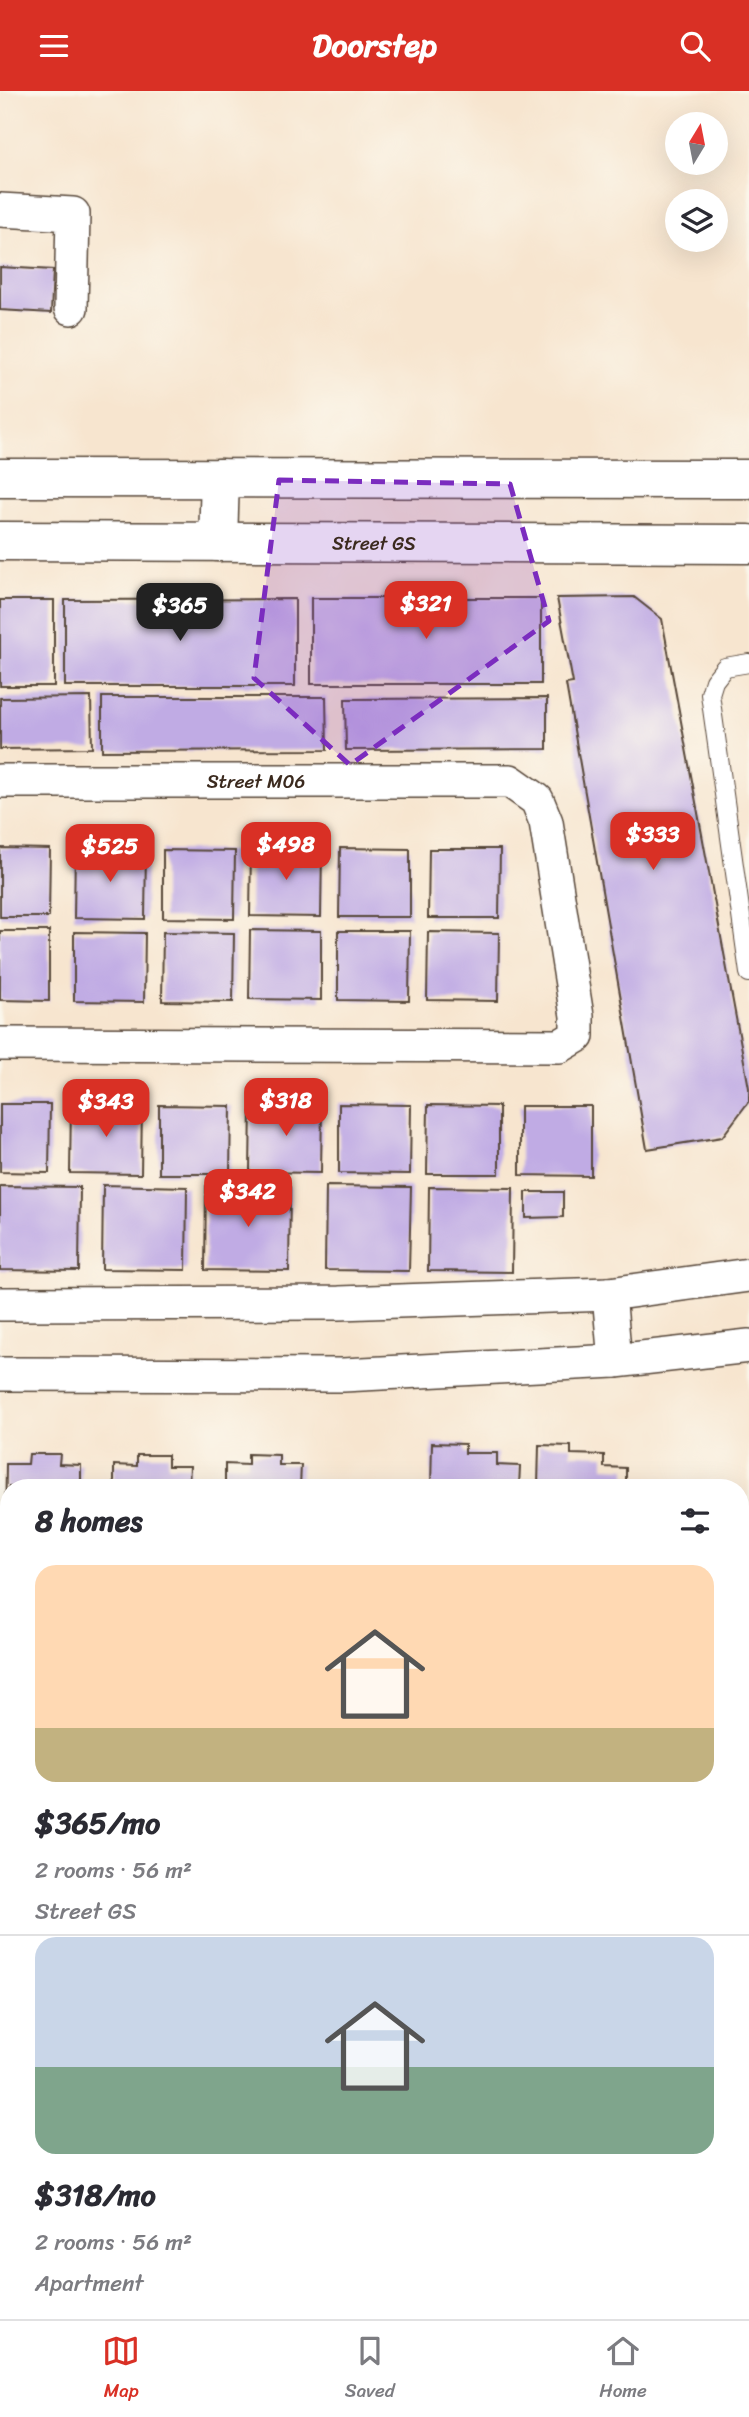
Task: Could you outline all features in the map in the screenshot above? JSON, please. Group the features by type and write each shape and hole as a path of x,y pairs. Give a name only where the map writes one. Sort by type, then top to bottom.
{"street":[{"path":"0,211 73,214 71,309"},
{"path":"0,478 749,479"},
{"path":"218,542 220,478"},
{"name":"Street GS","path":"0,541 749,544"},
{"name":"Street M06","path":"0,781 510,781 537,800 546,822 577,1016 577,1036 560,1046 0,1044"},
{"path":"0,1304 339,1303 609,1294 749,1275"},
{"path":"609,1294 615,1361"},
{"path":"0,1374 343,1375 615,1361 749,1346"}],"lane":[{"path":"749,663 725,667 714,681 710,694 749,973"}],"highlighted area":[{"path":"279,480 510,484 549,621 350,765 254,678"}],"building":[{"path":"0,267 53,270 51,313 0,310"},
{"path":"634,597 662,619 749,1088 749,1101 722,1137 647,1149 566,684 573,683 557,598"},
{"path":"311,598 541,598 541,684 311,684"},
{"path":"295,599 295,686 65,686 65,600"},
{"path":"0,600 54,600 54,686 0,686"},
{"path":"91,697 92,748 0,749 0,698"},
{"path":"102,697 326,697 327,750 102,751"},
{"path":"547,698 547,749 346,750 345,699"},
{"path":"0,848 50,849 49,917 0,917"},
{"path":"251,848 322,848 321,917 250,916"},
{"path":"340,848 410,849 410,917 339,917"},
{"path":"75,849 146,849 145,919 74,918"},
{"path":"429,849 500,849 499,918 428,918"},
{"path":"163,850 235,851 234,919 163,918"},
{"path":"250,930 321,931 321,1000 249,999"},
{"path":"0,931 49,931 49,1001 0,1000"},
{"path":"338,931 410,931 409,1001 338,1000"},
{"path":"74,932 145,933 144,1002 74,1001"},
{"path":"163,932 234,933 233,1002 162,1001"},
{"path":"428,932 499,933 498,1001 427,1000"},
{"path":"251,1103 322,1104 321,1173 250,1172"},
{"path":"0,1104 50,1104 49,1173 0,1172"},
{"path":"71,1104 142,1105 141,1174 70,1173"},
{"path":"339,1104 411,1105 410,1174 339,1173"},
{"path":"159,1105 231,1106 230,1174 159,1174"},
{"path":"428,1105 499,1106 499,1174 427,1174"},
{"path":"520,1106 591,1106 591,1176 520,1175"},
{"path":"103,1185 187,1187 186,1270 102,1269"},
{"path":"0,1186 80,1187 79,1271 0,1270"},
{"path":"206,1186 290,1187 289,1271 205,1270"},
{"path":"326,1186 411,1187 409,1271 325,1270"},
{"path":"429,1187 513,1188 512,1272 428,1271"},
{"path":"526,1192 563,1192 563,1217 526,1218"},
{"path":"432,1443 465,1444 465,1453 497,1453 497,1465 520,1466 519,1479 431,1479"},
{"path":"539,1445 571,1446 571,1454 604,1455 604,1467 626,1468 626,1479 538,1479"},
{"path":"29,1454 60,1454 59,1464 81,1465 81,1479 6,1479 6,1464 28,1464"},
{"path":"248,1454 279,1455 279,1465 301,1465 300,1479 225,1479 225,1464 248,1465"},
{"path":"137,1455 168,1455 168,1466 190,1466 189,1479 114,1479 114,1465 137,1466"}]}
